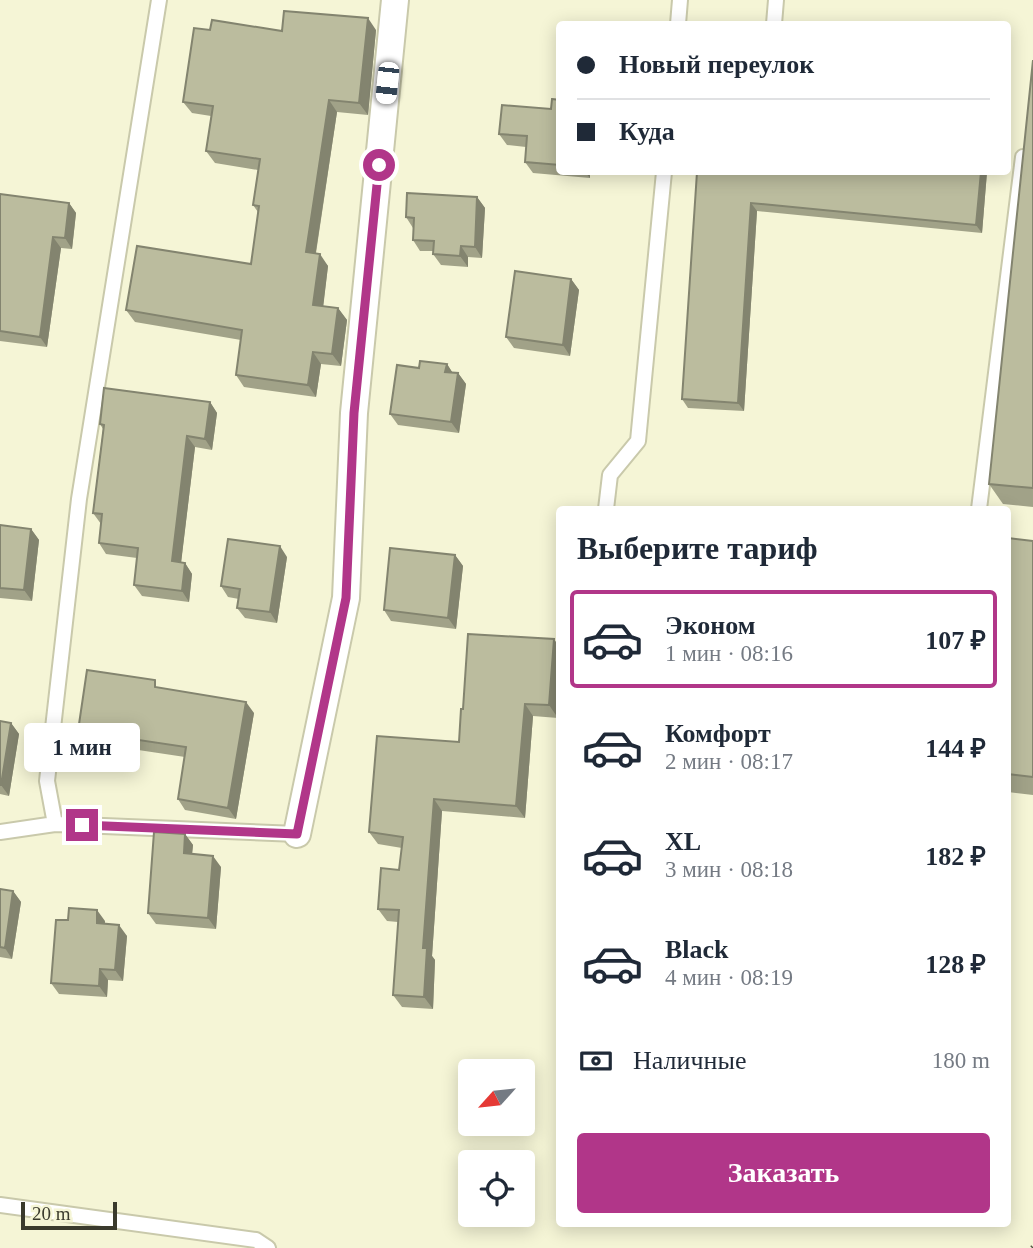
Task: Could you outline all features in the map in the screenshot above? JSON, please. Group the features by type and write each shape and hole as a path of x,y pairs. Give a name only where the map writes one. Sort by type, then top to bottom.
{"street":[{"path":"297,834 346,598 354,413 395,0"}],"lane":[{"path":"55,824 47,782 79,499 159,0"},
{"path":"678,21 680,0"},
{"path":"774,21 776,0"},
{"path":"979,506 1024,149"},
{"path":"606,506 610,475 638,441 664,175"},
{"path":"0,832 55,824 297,834"},
{"path":"0,1205 256,1240 268,1248"}],"building":[{"path":"284,11 368,18 359,103 329,100 306,252 320,254 313,305 338,308 332,354 313,352 308,385 236,375 242,330 126,310 137,246 251,264 259,206 253,205 260,159 206,151 213,106 183,102 194,28 210,30 212,20 282,31"},
{"path":"1033,60 1033,488 989,484"},
{"path":"552,99 556,100 556,165 525,162 527,136 499,134 502,105 551,109"},
{"path":"697,175 981,175 976,225 751,203 738,403 682,399"},
{"path":"407,193 477,197 475,247 461,246 460,256 433,254 434,241 413,240 414,218 406,217"},
{"path":"0,194 69,203 65,238 53,237 40,337 0,331"},
{"path":"515,271 571,279 563,345 506,337"},
{"path":"420,361 447,364 445,372 458,373 451,422 390,414 397,365 419,368"},
{"path":"104,388 210,402 205,439 187,436 172,561 185,563 182,591 134,585 138,548 99,543 102,514 93,513 104,425 100,424"},
{"path":"0,525 31,529 24,590 0,588"},
{"path":"1011,538 1033,541 1033,777 1011,774"},
{"path":"228,539 280,546 270,612 237,608 240,589 221,586"},
{"path":"390,548 455,555 448,618 384,610"},
{"path":"468,634 554,639 549,705 525,704 516,806 434,799 423,948 427,948 424,997 393,995 399,910 378,909 381,868 399,870 403,837 369,832 377,736 459,742"},
{"path":"87,670 155,680 155,687 246,702 228,808 178,799 186,747 78,731"},
{"path":"0,721 11,723 1,785 0,785"},
{"path":"154,832 185,834 184,853 213,856 208,918 148,913"},
{"path":"0,889 13,891 5,948 0,947"},
{"path":"69,908 97,910 97,923 119,925 115,970 100,969 99,986 51,983 56,920 68,920"}],"route":[{"path":"82,825 297,834 346,598 354,413 379,165"}]}
